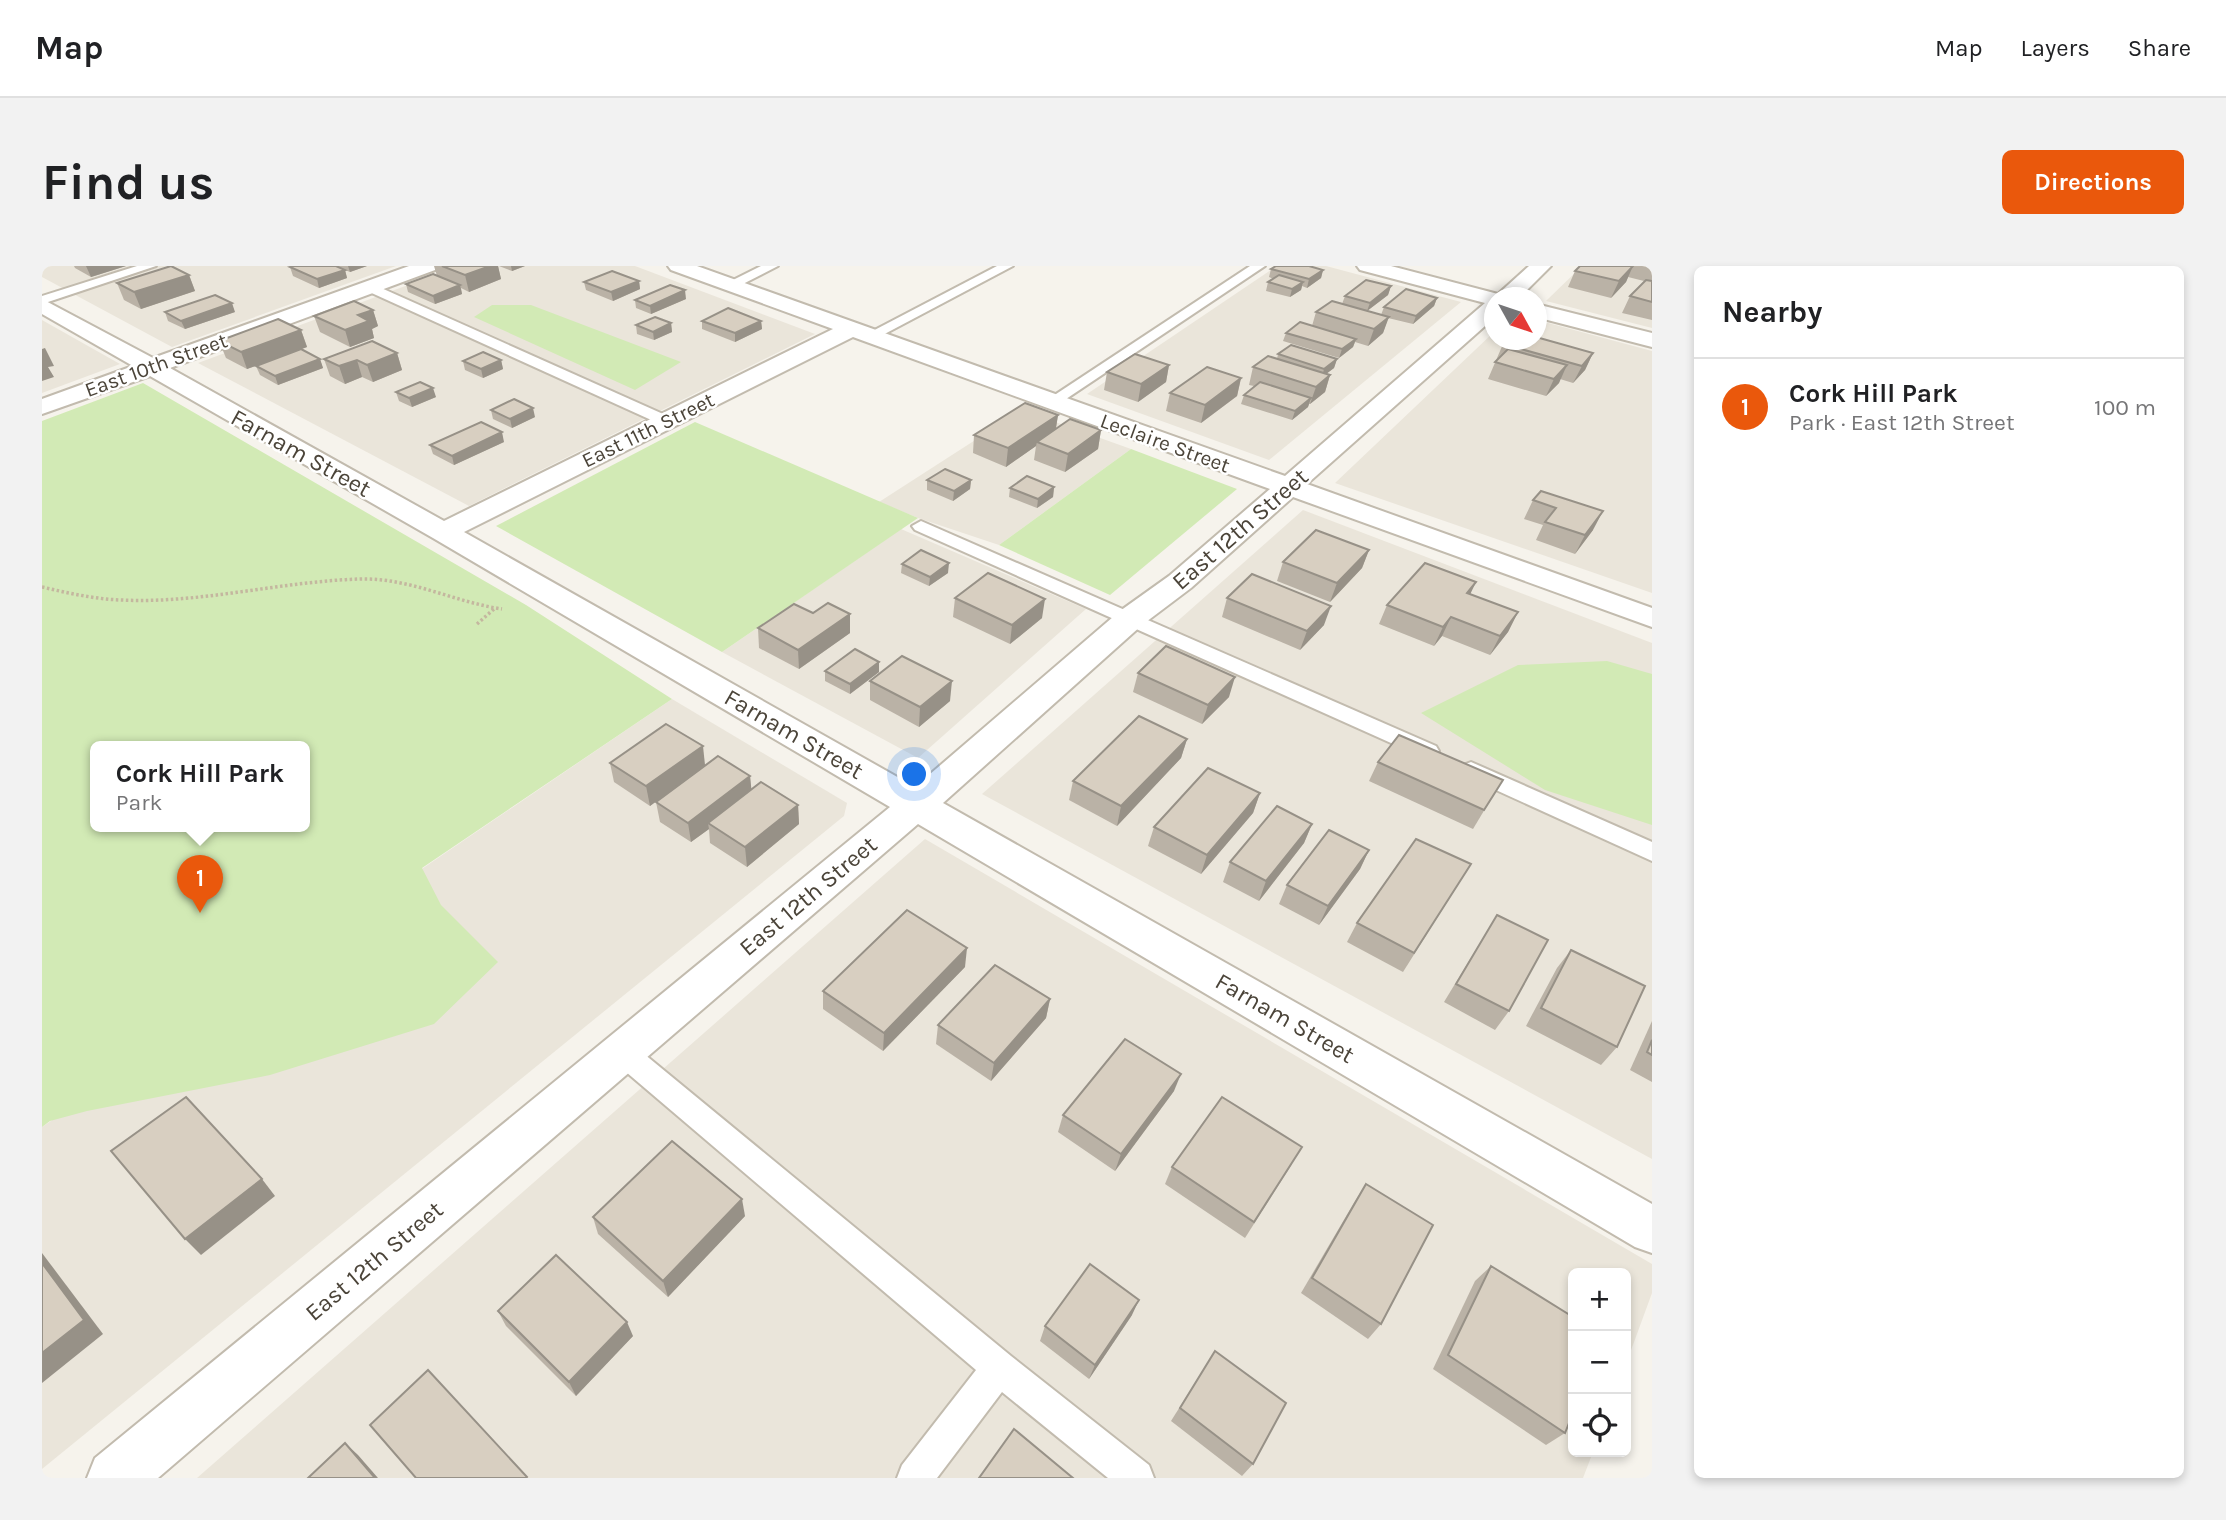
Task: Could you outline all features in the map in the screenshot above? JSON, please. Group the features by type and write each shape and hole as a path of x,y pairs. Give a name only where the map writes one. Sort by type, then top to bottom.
{"street":[{"name":"East 10th Street","path":"42,407 428,266"},
{"name":"Leclaire Street","path":"678,266 1652,618"},
{"path":"1367,266 1484,296"},
{"path":"1518,287 1541,266"},
{"name":"Farnam Street","path":"42,305 917,805 1652,1230"},
{"path":"1547,313 1652,340"},
{"name":"East 12th Street","path":"116,1478 917,805 1131,618 1180,582 1484,316"},
{"name":"East 11th Street","path":"443,533 666,421 862,332"}],"lane":[{"path":"42,300 150,266"},
{"path":"730,285 772,266"},
{"path":"862,332 1007,266"},
{"path":"1052,402 1259,266"},
{"path":"370,287 666,421"},
{"path":"921,526 1652,852"},
{"path":"622,1052 999,1368 1136,1478"},
{"path":"915,1478 999,1368"}],"path":[{"path":"42,587 64,594 189,600 279,584 364,579 422,586 509,610"},
{"path":"477,624 494,608"}],"shaded area":[{"path":"42,266 396,266 172,347 42,277"},
{"path":"459,266 635,266 815,334 469,506 198,363"},
{"path":"1277,266 1326,266 1461,302 1269,460 1087,394"},
{"path":"1582,266 1652,266 1652,328 1547,300"},
{"path":"42,320 120,364 42,393"},
{"path":"1547,323 1652,351 1652,593 1335,483 1484,341 1484,350 1547,350"},
{"path":"1022,410 1131,449 999,545 879,502"},
{"path":"1303,510 1652,643 1652,1159 982,794"},
{"path":"901,529 1086,609 918,758 722,652"},
{"path":"672,699 847,803 844,816 42,1469 42,1127"},
{"path":"925,839 1652,1264 1652,1293 1631,1350 1631,1268 1568,1268 1568,1457 1591,1457 1583,1478 197,1478"}],"green space":[{"path":"492,305 531,305 681,362 635,390 474,317"},
{"path":"143,383 526,605 672,699 422,868 441,905 498,962 434,1024 270,1075 87,1111 50,1121 42,1127 42,421"},
{"path":"695,422 918,518 722,652 496,526"},
{"path":"1131,449 1237,489 1110,595 999,545"},
{"path":"1607,661 1652,674 1652,825 1545,790 1421,713 1518,665"}],"building":[{"path":"171,266 189,275 134,292 117,283"},
{"path":"336,266 345,270 317,279 290,267"},
{"path":"442,266 490,266 465,275"},
{"path":"1276,266 1309,266 1323,270 1309,279 1271,269"},
{"path":"1580,266 1633,266 1619,281 1575,271"},
{"path":"612,271 639,281 611,292 584,282"},
{"path":"433,274 460,285 433,296 406,284"},
{"path":"1279,275 1303,282 1292,289 1268,282"},
{"path":"1366,280 1391,286 1370,303 1345,296"},
{"path":"1646,280 1652,281 1652,302 1630,296"},
{"path":"670,285 685,290 650,306 635,300"},
{"path":"1406,289 1437,298 1416,316 1384,307"},
{"path":"215,295 232,303 181,321 165,312"},
{"path":"354,301 373,310 358,315 369,321 345,330 314,316"},
{"path":"1332,301 1389,317 1374,329 1316,312"},
{"path":"728,308 761,321 735,333 702,321"},
{"path":"655,317 671,323 653,332 636,325"},
{"path":"278,319 301,330 241,352 219,341"},
{"path":"1300,322 1356,339 1342,349 1286,333"},
{"path":"1547,340 1593,353 1582,366 1525,350 1547,350"},
{"path":"372,341 397,353 367,365 357,360 339,366 324,359"},
{"path":"1291,345 1337,359 1324,369 1278,354"},
{"path":"301,349 320,359 275,376 256,366"},
{"path":"1507,350 1512,350 1567,365 1554,379 1495,362"},
{"path":"483,352 501,360 481,369 463,361"},
{"path":"1135,354 1169,365 1141,384 1107,372"},
{"path":"1268,356 1330,375 1316,387 1253,367"},
{"path":"1207,367 1241,378 1205,405 1170,393"},
{"path":"420,382 433,388 409,398 396,392"},
{"path":"1260,382 1311,398 1295,411 1244,395"},
{"path":"514,399 533,408 510,419 491,410"},
{"path":"1025,403 1058,415 1008,448 974,435"},
{"path":"1070,419 1101,430 1068,454 1037,442"},
{"path":"481,422 502,432 452,456 430,445"},
{"path":"945,469 971,480 954,491 927,480"},
{"path":"1027,476 1054,487 1038,499 1010,488"},
{"path":"1541,491 1603,511 1585,535 1545,522 1556,508 1533,500"},
{"path":"1316,530 1369,550 1337,583 1283,562"},
{"path":"921,550 949,563 930,577 902,564"},
{"path":"1425,563 1476,582 1467,593 1518,612 1500,636 1451,617 1443,627 1387,605"},
{"path":"988,573 1045,599 1012,625 955,598"},
{"path":"1252,574 1331,606 1307,631 1227,598"},
{"path":"828,603 850,614 798,650 758,628 794,604 813,613"},
{"path":"1166,646 1235,677 1208,705 1138,673"},
{"path":"855,649 879,662 850,684 825,671"},
{"path":"902,656 952,681 920,707 870,681"},
{"path":"1139,716 1187,739 1121,806 1073,781"},
{"path":"666,724 703,746 646,786 610,763"},
{"path":"1399,735 1503,780 1484,810 1378,762"},
{"path":"718,756 750,776 688,823 656,802"},
{"path":"1208,768 1260,793 1207,855 1154,827"},
{"path":"761,782 798,805 745,847 708,823"},
{"path":"1277,806 1312,824 1266,881 1230,862"},
{"path":"1329,830 1369,850 1328,906 1287,885"},
{"path":"1416,839 1471,864 1414,953 1357,923"},
{"path":"907,910 967,948 884,1033 823,991"},
{"path":"1497,915 1548,940 1509,1011 1456,984"},
{"path":"1571,950 1645,986 1617,1047 1541,1008"},
{"path":"995,965 1050,999 994,1063 938,1025"},
{"path":"1125,1039 1181,1074 1121,1154 1063,1115"},
{"path":"1652,1040 1652,1055 1647,1052"},
{"path":"186,1097 262,1179 185,1239 111,1151"},
{"path":"1222,1097 1302,1147 1254,1222 1172,1167"},
{"path":"672,1141 742,1199 663,1281 593,1217"},
{"path":"1366,1184 1433,1225 1381,1324 1312,1278"},
{"path":"556,1255 627,1322 569,1382 498,1311"},
{"path":"42,1263 84,1320 42,1353"},
{"path":"1090,1264 1139,1300 1095,1365 1045,1326"},
{"path":"1491,1266 1568,1314 1568,1426 1565,1433 1448,1355"},
{"path":"1215,1351 1286,1403 1253,1464 1180,1408"},
{"path":"428,1370 526,1478 416,1478 370,1425"},
{"path":"1014,1429 1073,1478 979,1478"},
{"path":"345,1443 375,1478 308,1478"}],"place":[{"name":"Cork Hill Park","path":"200,913"}]}
